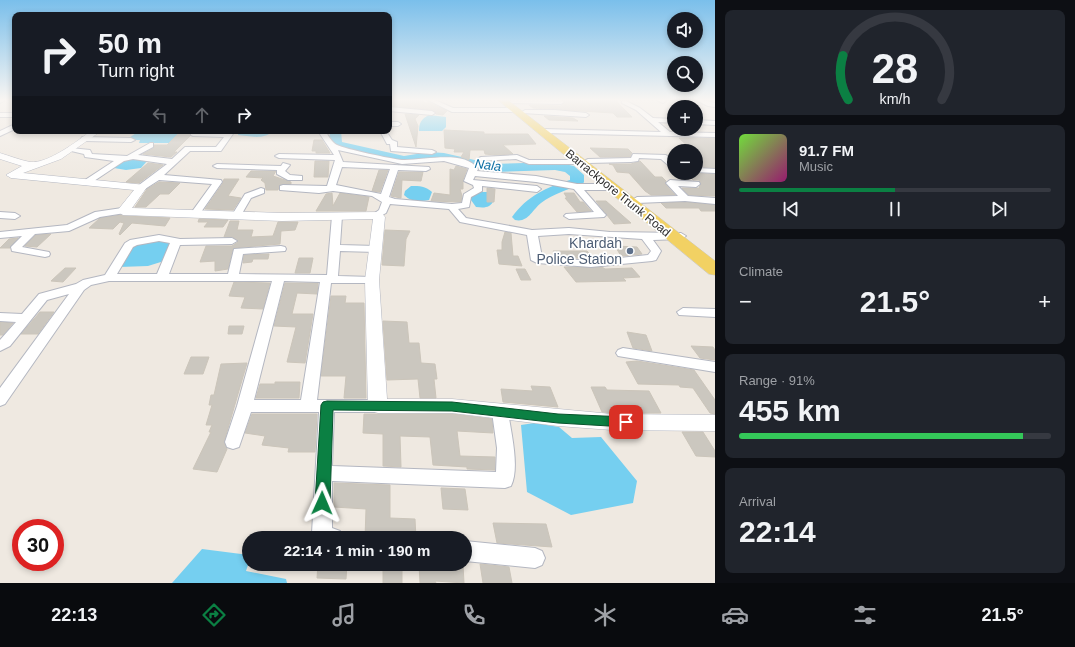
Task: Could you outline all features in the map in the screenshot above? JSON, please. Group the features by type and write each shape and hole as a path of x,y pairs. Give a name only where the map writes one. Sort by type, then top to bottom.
{"main road":[{"name":"Barrackpore Trunk Road","path":"541,127 637,200 715,270"},
{"name":"Barrackpore Trunk Road","path":"584,161 611,187 715,261"}],"street":[{"path":"660,127 667,133"},
{"path":"0,134 12,128"},
{"path":"547,132 667,133"},
{"path":"122,211 142,187 157,177 188,148 219,149 230,134"},
{"path":"323,134 332,146 339,161 332,180 331,186 333,188"},
{"path":"385,134 390,142 393,142 394,149 432,152"},
{"path":"703,134 715,135"},
{"path":"130,138 91,135 71,150 46,162 31,165 6,178 88,182 142,187"},
{"path":"88,182 150,145"},
{"path":"332,146 402,162 454,160 472,166 474,169 468,181 537,188"},
{"path":"71,150 87,152 90,156 174,162"},
{"path":"0,156 31,165"},
{"path":"279,156 426,169"},
{"path":"481,159 517,157 529,162 635,160 636,156 659,156 664,157 667,160"},
{"path":"294,157 280,171 288,177 299,178"},
{"path":"217,166 283,168"},
{"path":"0,235 69,228 98,214 122,211 237,215 377,215 383,211 395,167"},
{"path":"703,170 715,171"},
{"path":"472,173 550,182 577,187 611,187"},
{"path":"157,177 218,182 196,214"},
{"path":"282,188 319,190 333,188 374,194 385,200 452,207 466,204 467,196 479,189 477,183"},
{"path":"684,198 670,183 696,184"},
{"path":"569,216 602,215 577,187"},
{"path":"237,215 249,195 261,192"},
{"path":"637,200 684,198 715,201"},
{"path":"452,207 457,215 463,220 532,233 569,230 610,235 645,237 678,236"},
{"path":"0,215 15,216"},
{"path":"377,215 379,217 374,274 372,280 378,406"},
{"path":"308,406 335,248 337,216"},
{"path":"32,232 16,247 16,249 45,254"},
{"path":"532,233 537,260 591,264 652,258 656,251 645,237"},
{"path":"109,278 130,244 156,238 176,241 232,241"},
{"path":"162,277 176,241"},
{"path":"335,248 376,248"},
{"path":"233,277 238,251 281,249"},
{"path":"0,400 80,287 87,282 109,278 162,277 372,280"},
{"path":"233,442 245,406 279,278"},
{"path":"0,346 5,343 24,318 43,297 80,287"},
{"path":"683,312 715,313"},
{"path":"0,317 24,318"},
{"path":"623,353 715,367"},
{"path":"322,531 323,473 327,405"},
{"path":"245,406 452,406 612,422 715,423"},
{"path":"323,473 505,480 505,448 500,412"},
{"path":"472,552 535,558"}],"water":[{"path":"419,127 446,127 442,131 419,131"},
{"path":"135,134 178,134 170,143 139,143 140,140 126,140"},
{"path":"238,134 268,134 260,137"},
{"path":"133,159 147,161 141,168 126,170 114,168 119,163"},
{"path":"411,186 422,187 432,192 429,200 416,201 404,195 405,191"},
{"path":"480,192 489,192 494,200 489,206 476,207 471,200 470,195"},
{"path":"156,239 171,243 164,261 148,266 119,267 135,243"},
{"path":"534,423 559,427 572,438 601,437 637,481 633,503 571,515 527,492 521,425"},
{"path":"202,549 242,554 242,571 286,579 287,583 172,583"}],"building":[{"path":"409,127 418,127 416,147"},
{"path":"444,130 484,132 484,134 528,134 536,144 503,145 513,154 495,155 485,154 484,150 470,150 469,160 461,157 464,152 454,152 455,149 445,148"},
{"path":"178,134 190,134 190,136 174,152 177,152 171,157 143,154 154,148 154,145 167,145"},
{"path":"679,138 715,138 715,168 703,167 703,144 685,144"},
{"path":"314,140 322,140 330,153 316,153 316,151 312,151"},
{"path":"590,148 628,149 632,153 630,157 600,157"},
{"path":"315,161 329,161 328,177 314,177"},
{"path":"640,161 655,177 662,177 666,181 665,184 675,195 651,195 645,191 629,173 617,172 613,165 609,164 631,164"},
{"path":"148,163 163,165 139,183 126,182"},
{"path":"456,166 467,169 463,180 463,189 460,189 462,196 461,202 431,201 434,193 450,195 450,169 454,170"},
{"path":"379,170 388,170 380,192 372,191"},
{"path":"251,171 276,171 273,176 291,182 291,184 280,185 278,190 266,190 265,183 261,180 263,178 246,177"},
{"path":"399,172 423,172 421,181 402,180 401,198 391,196"},
{"path":"703,174 715,174 715,196 689,195 682,188 700,188 699,187 701,184 699,180 703,180"},
{"path":"224,179 239,179 228,196 241,198 233,210 205,209 223,183"},
{"path":"159,182 180,183 169,194 160,194 146,207 135,207 147,189"},
{"path":"487,188 495,189 494,202 487,202"},
{"path":"332,193 333,206 340,193 369,197 366,211 316,211 326,194"},
{"path":"564,193 574,193 580,202 583,202 591,211 577,212 565,198 567,198"},
{"path":"596,201 606,201 631,223 614,224"},
{"path":"685,202 715,205 715,211 701,211 699,208 666,208 661,203"},
{"path":"121,215 170,218 165,226 132,223 120,235 119,234 124,223 120,222 113,229 89,228 100,218"},
{"path":"199,219 228,220 223,227 204,227 208,222 198,222"},
{"path":"230,221 239,221 237,230 253,230 251,237 273,236 278,222 298,222 295,230 281,231 280,244 233,248 228,269 215,271 215,261 200,262 206,246 232,246 238,242 233,237 224,237"},
{"path":"385,230 410,231 406,239 404,266 382,265"},
{"path":"505,232 511,233 513,256 518,256 522,266 499,264 497,250 502,250 502,242"},
{"path":"51,234 37,247 25,246 36,235"},
{"path":"18,238 10,248 0,248 9,239"},
{"path":"615,246 637,247 642,254 621,256"},
{"path":"553,251 587,251 595,259 557,257"},
{"path":"269,254 268,259 253,259 252,262 243,263 244,255"},
{"path":"299,258 313,258 310,273 295,273"},
{"path":"564,267 602,267 605,269 632,268 640,277 623,278 626,281 576,282"},
{"path":"65,268 76,268 63,282 51,281"},
{"path":"516,269 525,269 531,280 521,280"},
{"path":"234,282 270,283 263,309 241,308 245,297 229,296"},
{"path":"285,283 318,283 317,294 297,293 292,314 313,314 305,363 287,362 296,327 274,326"},
{"path":"331,296 346,296 345,303 364,303 366,398 344,398 346,376 321,376"},
{"path":"40,312 54,312 38,334 21,334"},
{"path":"383,321 407,322 409,343 419,343 421,363 435,364 437,379 434,379 436,398 420,398 418,379 387,380"},
{"path":"0,322 13,323 3,335 0,335"},
{"path":"229,326 244,326 242,334 228,334"},
{"path":"627,332 646,335 652,351 633,348"},
{"path":"691,346 713,347 715,350 715,360 700,358"},
{"path":"191,357 209,357 203,374 184,374"},
{"path":"637,361 694,370 715,400 715,414 710,413 693,388 680,387 679,385 638,384 626,362"},
{"path":"247,363 224,442 227,449 217,472 193,469 211,432 209,432 212,425 206,425 212,405 209,405 211,395 214,395 221,364"},
{"path":"275,382 300,382 299,398 256,398 260,384 275,384"},
{"path":"531,386 550,387 558,407 503,402 501,389 533,391"},
{"path":"591,387 605,387 607,390 649,391 661,413 641,413 639,409 615,408 617,413 602,412"},
{"path":"252,414 317,414 315,452 288,452 289,448 262,445 265,436 245,433"},
{"path":"364,414 452,414 492,419 493,433 457,431 460,456 495,457 495,470 467,469 467,467 433,465 430,437 400,436 401,467 383,466 383,434 363,433"},
{"path":"682,432 703,432 715,451 715,457 696,456"},
{"path":"334,483 390,485 390,518 415,519 416,531 365,531 366,509 334,507"},
{"path":"441,488 465,489 468,510 443,509"},
{"path":"493,523 546,524 552,547 497,543"},
{"path":"480,564 509,567 512,583 483,583"},
{"path":"318,571 347,571 346,579 317,578"},
{"path":"383,571 402,571 402,583 383,583"},
{"path":"419,571 463,571 464,583 435,581 436,583 420,583"}],"waterway":[{"name":"Nala","path":"336,134 337,144 404,160 429,156 444,157 492,168 555,166 569,169 577,175 577,182 560,187 545,194 531,204 520,217"}],"place":[{"name":"Khardah Police Station","path":"630,251"}],"route":[{"path":"322,503 327,405 452,406 558,418 626,422"}]}
